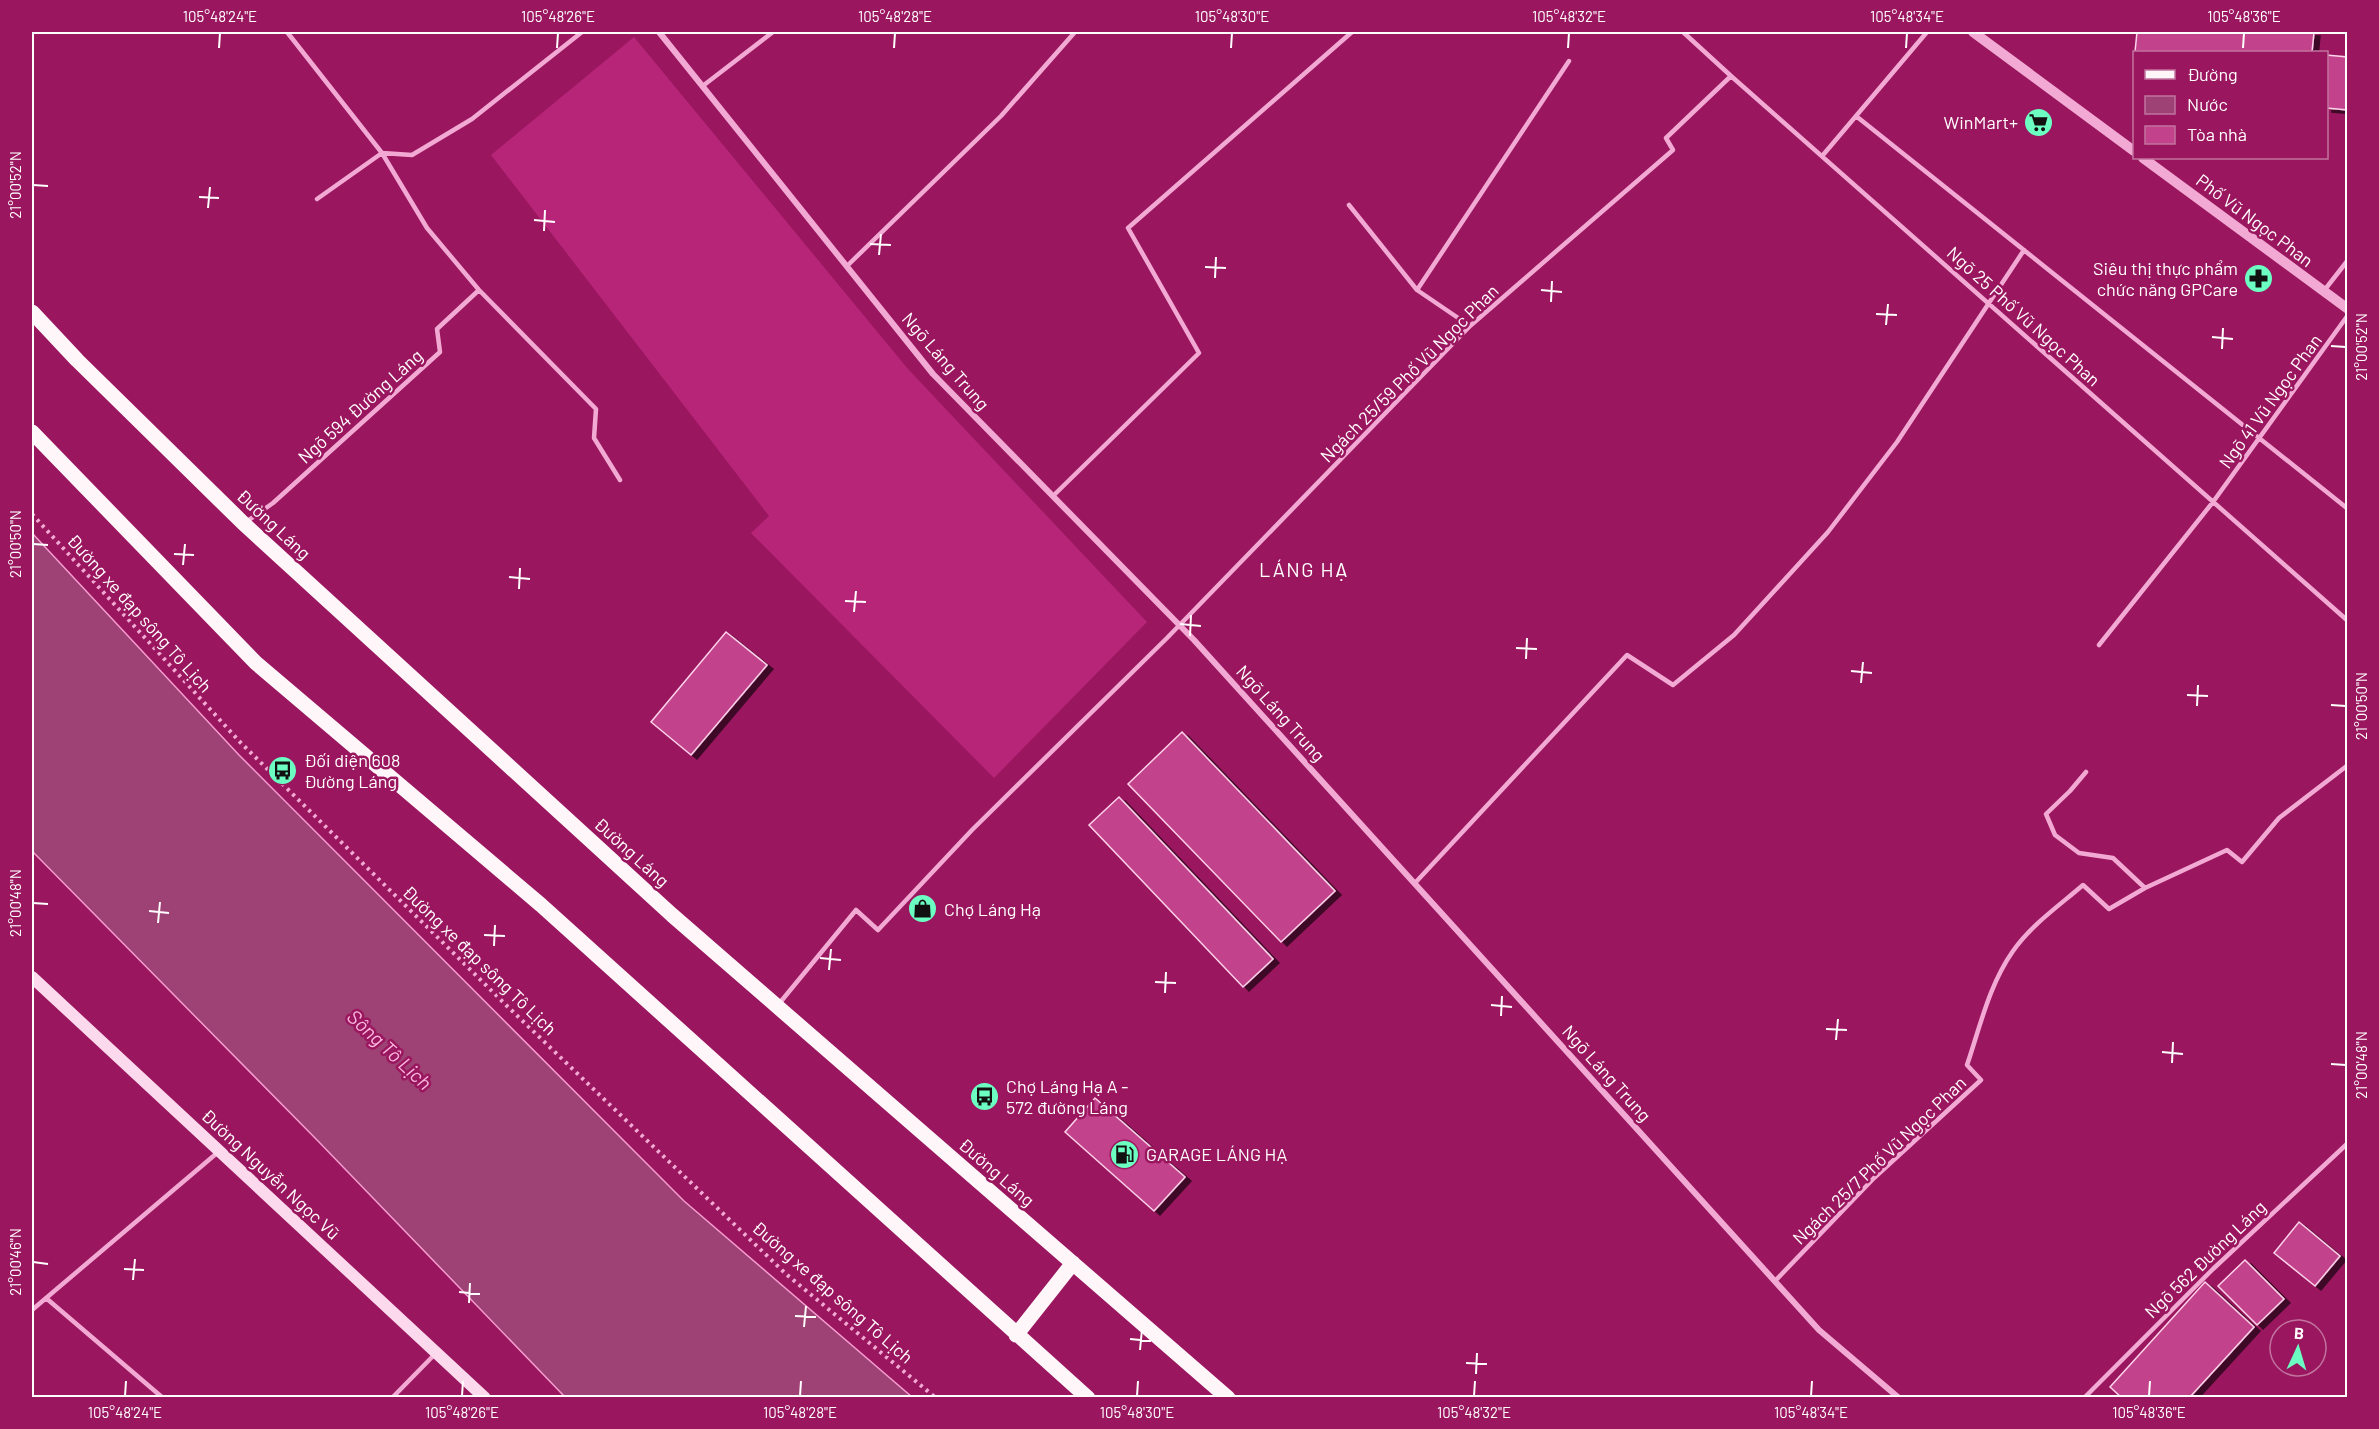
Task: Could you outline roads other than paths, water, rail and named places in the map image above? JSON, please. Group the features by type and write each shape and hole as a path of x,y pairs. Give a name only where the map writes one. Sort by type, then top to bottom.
{"main road":[{"name":"Đường Láng","path":"32,312 77,360 243,523 672,915 1228,1398"},
{"path":"32,432 256,663 542,906 1088,1398"},
{"name":"Đường Nguyễn Ngọc Vũ","path":"32,978 485,1398"},
{"path":"1016,1335 1073,1263"}],"street":[{"name":"Ngõ Láng Trung","path":"659,32 933,374 1180,625 1819,1330 1899,1398"},
{"path":"1973,32 2133,150"},
{"name":"Phố Vũ Ngọc Phan","path":"2144,159 2348,309"}],"lane":[{"path":"287,32 382,153 427,228 479,290 596,409 594,438 620,480"},
{"path":"317,199 382,153 412,155 472,119 582,32"},
{"path":"704,86 773,32"},
{"path":"847,266 1001,116 1076,32"},
{"path":"1053,496 1199,353 1128,228 1352,32"},
{"name":"Ngõ 25 Phố Vũ Ngọc Phan","path":"1683,32 2348,621"},
{"path":"1822,155 1927,32"},
{"path":"1417,291 1569,61"},
{"name":"Ngách 25/59 Phố Vũ Ngọc Phan","path":"777,1006 856,910 878,930 972,830 1180,625 1470,326 1673,150 1666,138 1731,76"},
{"path":"1856,116 2348,508"},
{"path":"1349,205 1417,291 1470,326"},
{"path":"1415,883 1627,655 1672,685 1734,635 1828,532 1897,442 2024,250"},
{"path":"2324,292 2348,260"},
{"name":"Ngõ 594 Đường Láng","path":"243,523 273,503 440,352 437,329 479,290"},
{"name":"Ngõ 41 Vũ Ngọc Phan","path":"2099,645 2214,502 2348,315"},
{"name":"Ngách 25/7 Phố Vũ Ngọc Phan","path":"1775,1281 1874,1178 1981,1080 1966,1065 1996,980 2013,950 2030,931 2083,885 2109,909 2145,888 2227,850 2242,862 2279,818 2348,765"},
{"path":"2086,772 2046,814 2055,835 2079,853 2113,858 2145,888"},
{"name":"Ngõ 562 Đường Láng","path":"2084,1398 2213,1269 2348,1143"},
{"path":"32,1310 220,1151"},
{"path":"46,1298 162,1398"},
{"path":"392,1398 436,1353"}],"water":[{"name":"Sông Tô Lịch","path":"32,533 239,755 684,1201 912,1397 565,1397 318,1141 32,851"}],"place":[{"name":"WinMart+","path":"2039,122"},
{"name":"Siêu thị thực phẩm chức năng GPCare","path":"2259,278"},
{"name":"Đối diện 608 Đường Láng","path":"283,770"},
{"name":"Chợ Láng Hạ","path":"923,909"},
{"name":"Chợ Láng Hạ A - 572 đường Láng","path":"985,1096"},
{"name":"GARAGE LÁNG HẠ","path":"1125,1154"}],"district":[{"name":"LÁNG HẠ","path":"1304,569"}]}
